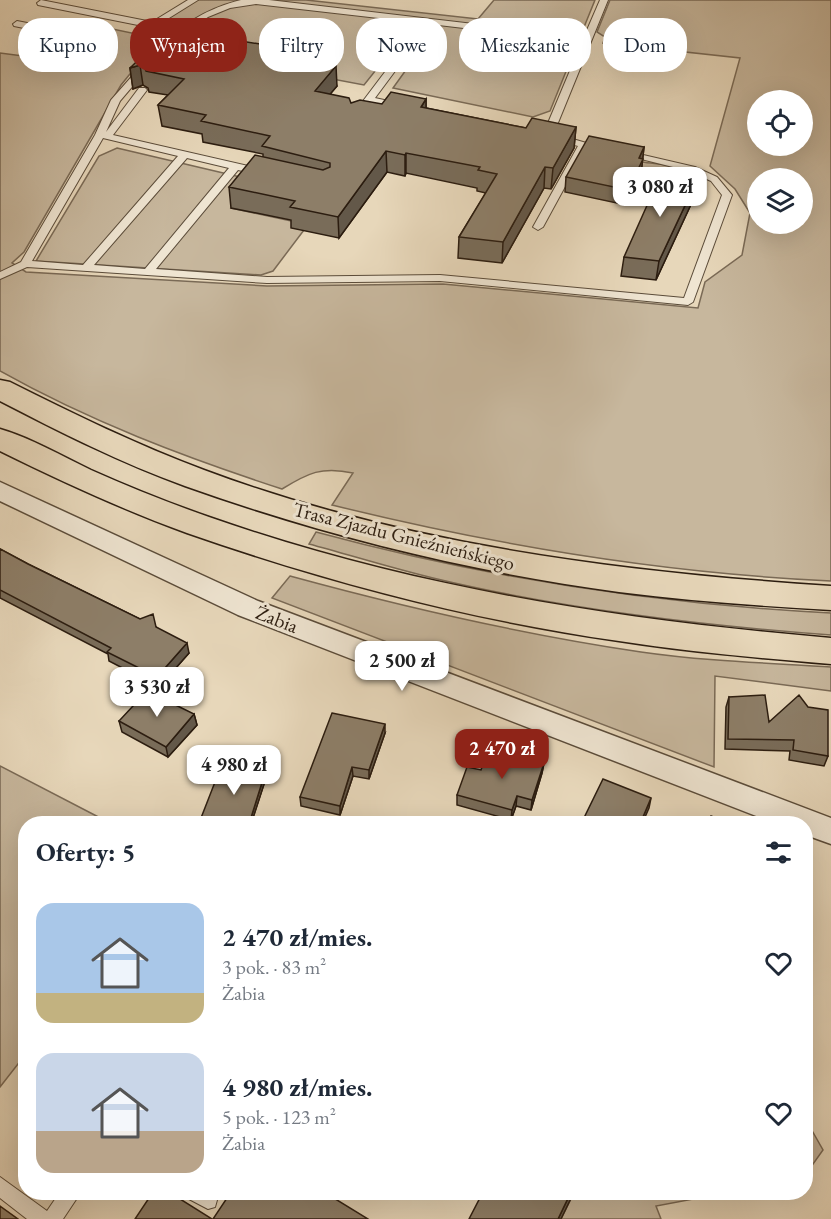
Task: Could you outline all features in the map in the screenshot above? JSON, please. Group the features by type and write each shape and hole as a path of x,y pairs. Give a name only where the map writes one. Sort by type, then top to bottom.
{"main road":[{"name":"Trasa Zjazdu Gnieźnieńskiego","path":"0,389 72,426 161,464 223,487 324,519 422,544 537,567 686,586 831,597"},
{"path":"0,440 121,496 202,527 301,558 405,586 536,615 660,635 831,651"}],"street":[{"name":"Żabia","path":"0,491 248,608 792,816"},
{"name":"Żabia","path":"813,824 831,831"}],"lane":[{"path":"41,3 153,25 191,0"},
{"path":"591,35 604,0"},
{"path":"199,18 234,3 256,1 394,18"},
{"path":"25,264 104,135 116,100 141,72"},
{"path":"362,109 390,72"},
{"path":"0,276 25,264 267,280 440,278 688,302 727,195 714,179 675,163 544,135 574,72"},
{"path":"104,135 120,120 142,90"},
{"path":"369,100 410,108"},
{"path":"104,135 269,174"},
{"path":"538,227 583,145"},
{"path":"86,268 185,154"},
{"path":"148,272 236,166"},
{"path":"0,1185 18,1200"},
{"path":"19,1200 42,1219"},
{"path":"52,1219 66,1200"}],"shaded area":[{"path":"197,0 306,0 469,18 459,18 459,72 566,72 550,111 533,117 393,88 404,72 447,72 447,18 356,18 356,72 374,72 364,85 306,74 272,72 344,72 344,18 259,18 259,71 247,70 247,18 168,18"},
{"path":"494,0 595,0 588,18 479,18"},
{"path":"610,0 831,0 831,581 704,572 580,555 456,533 332,505 353,473 332,470 316,472 282,489 209,464 102,422 0,371 0,53 18,55 18,72 118,72 118,30 130,33 132,72 121,85 24,252 12,263 26,272 267,286 443,284 698,308 705,282 742,255 747,229 747,234 813,234 813,168 747,168 747,208 735,189 710,166 740,58 687,52 687,18 603,18 603,36 597,32"},
{"path":"117,148 253,180 231,208 296,222 304,230 273,271 261,275 36,261 99,156"},
{"path":"642,162 683,168 696,175 701,181 693,200 658,193 660,188 637,182"},
{"path":"316,532 443,563 571,586 700,603 831,613 831,635 630,614 531,599 417,574 309,544"},
{"path":"290,576 464,619 596,645 688,658 831,667 831,691 715,676 714,767 272,598"},
{"path":"0,766 96,816 18,816 18,1064 0,1087"},
{"path":"813,1132 823,1150 813,1164"},
{"path":"570,1200 688,1200 656,1206 661,1219 561,1219"}],"building":[{"path":"247,42 259,44 259,72 331,72 315,91 349,98 351,103 360,100 382,104 391,92 426,99 421,107 526,128 532,118 576,127 553,168 545,167 503,242 459,237 497,174 478,170 480,167 386,151 338,217 290,207 295,201 229,187 255,155 323,170 330,167 330,163 262,146 270,136 201,121 206,115 158,105 184,79 151,72 247,72"},
{"path":"589,136 644,147 639,158 643,159 628,190 566,177"},
{"path":"661,174 696,182 659,261 624,257"},
{"path":"0,549 140,619 153,614 156,627 187,643 157,677 107,652 111,648 0,590"},
{"path":"147,691 194,714 166,747 119,721"},
{"path":"765,695 769,722 799,695 808,707 828,710 828,756 793,750 794,740 728,739 729,697"},
{"path":"332,713 385,724 369,770 352,767 340,806 300,797"},
{"path":"489,748 544,763 532,800 517,796 512,810 457,795 467,767 481,770"},
{"path":"222,764 265,773 252,816 202,816"},
{"path":"603,779 651,798 643,816 585,816"},
{"path":"148,1200 182,1200 212,1219 135,1219"},
{"path":"226,1200 337,1200 368,1219 213,1219"},
{"path":"479,1200 567,1200 558,1219 469,1219"},
{"path":"0,1206 18,1219 0,1219"}]}
